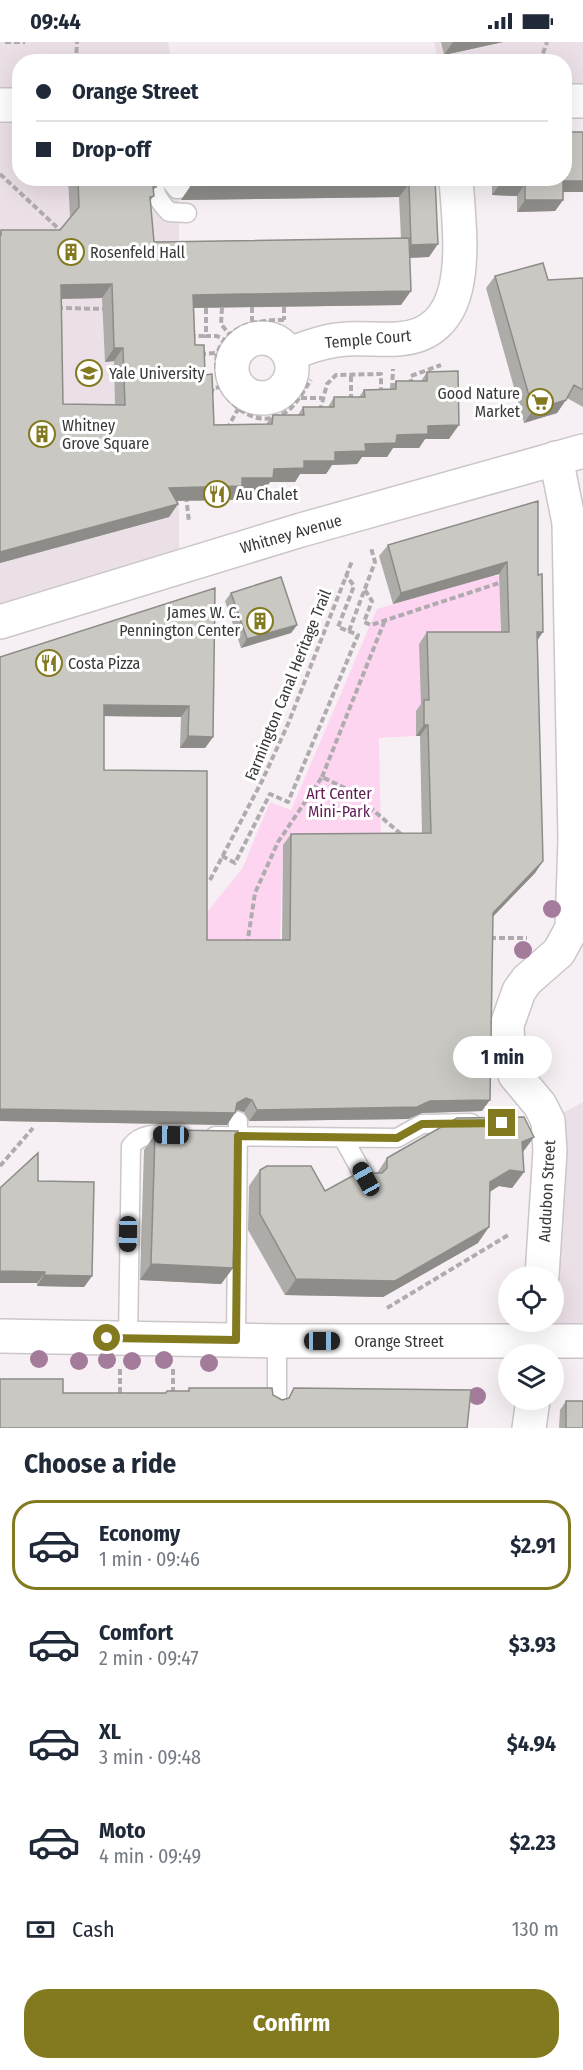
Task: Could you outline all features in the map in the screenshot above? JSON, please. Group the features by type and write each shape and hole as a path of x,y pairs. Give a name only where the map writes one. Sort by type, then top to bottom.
{"main road":[{"name":"Temple Court","path":"289,354 346,339 400,339 420,334 438,325 450,309 456,290 460,253 456,186"},
{"name":"Audubon Street","path":"543,1266 550,1151 539,1121 540,1105 515,1075 508,1052 507,1025 519,991 527,980 559,952 578,928 575,840 577,583 569,523 569,454"},
{"name":"Whitney Avenue","path":"0,622 291,533 569,454"},
{"name":"Orange Street","path":"0,1336 124,1354 236,1340 540,1339 583,1341"},
{"path":"529,1428 531,1410"}],"lane":[{"path":"155,186 158,201 169,212 187,213"},
{"path":"124,1354 131,1146 137,1139 149,1135 238,1129 343,1138 397,1138 422,1124 489,1123"},
{"path":"236,1340 238,1129"},
{"path":"343,1138 366,1179"},
{"path":"277,1341 277,1397"}],"path":[{"path":"5,42 25,42"},
{"path":"0,174 12,185"},
{"path":"13,186 61,231"},
{"path":"284,307 284,320"},
{"path":"56,314 62,308 109,309"},
{"path":"206,308 206,336"},
{"path":"222,308 221,324 230,335"},
{"path":"252,308 252,321"},
{"path":"185,344 191,344 194,336 217,336 225,340"},
{"path":"196,354 217,353"},
{"path":"437,356 442,375"},
{"path":"351,365 351,410"},
{"path":"411,394 411,376 441,365"},
{"path":"392,394 393,366"},
{"path":"319,420 322,398 327,384 336,375 381,374 381,403"},
{"path":"210,399 213,388 221,387"},
{"path":"300,398 322,398"},
{"path":"227,438 227,430 238,409"},
{"path":"288,411 288,420"},
{"path":"260,427 261,417"},
{"path":"186,485 189,522"},
{"path":"349,632 375,562 371,548"},
{"name":"Farmington Canal Heritage Trail","path":"210,880 284,734 352,561"},
{"path":"222,856 235,863 270,795 288,802 358,635 338,627 354,586 346,575"},
{"path":"365,590 372,601 364,621 371,625 499,583"},
{"path":"258,947 247,947 255,893 278,843 322,777 384,620"},
{"path":"322,777 351,791 400,834 410,836"},
{"path":"484,945 491,937 530,938"},
{"path":"0,1166 33,1128"},
{"path":"387,1308 510,1234"},
{"path":"120,1402 124,1354"},
{"path":"173,1369 173,1399"}],"shaded area":[{"name":"Yale University","path":"0,42 168,42 170,54 12,54 12,186 179,186 179,567 0,622"},
{"path":"434,42 583,42 583,101 572,102 572,54 437,54"},
{"path":"583,1102 583,1341 540,1341 540,1332 564,1332 564,1266 552,1266 548,1121"}],"green space":[{"name":"Art Center Mini-Park","path":"489,576 499,576 501,644 421,711 416,712 416,736 379,738 381,845 283,845 280,942 204,944 203,917 242,869 270,802 291,810 377,609"}],"building":[{"path":"572,132 583,132 583,181 572,181"},
{"name":"Yale University","path":"78,186 156,186 153,187 154,196 150,197 154,242 409,238 411,291 193,295 195,345 204,345 205,375 212,374 214,425 272,424 273,415 304,415 303,407 334,407 334,397 365,397 364,390 396,389 396,381 427,381 427,372 458,371 459,425 428,426 428,434 397,435 396,443 365,444 366,451 335,452 335,461 304,461 304,468 274,469 273,478 242,478 242,486 169,488 178,504 0,552 0,235 1,230 60,230 79,207","holes":["112,284 114,348 123,348 125,405 63,404 61,285"]},
{"path":"193,186 263,186 190,187"},
{"path":"409,186 435,186 438,244 411,245"},
{"path":"525,186 563,186 563,200 525,200"},
{"path":"543,263 548,280 583,278 583,390 574,385 566,400 533,410 495,276"},
{"path":"538,501 538,575 542,574 543,632 537,632 543,861 493,913 490,1100 430,1101 417,1107 257,1110 252,1100 246,1098 237,1103 235,1113 0,1109 0,657 215,588 213,737 188,736 189,706 104,705 104,770 207,771 207,940 290,940 291,834 431,833 428,725 424,725 424,700 429,700 427,632 509,632 507,562 401,593 388,545"},
{"name":"James W. C. Pennington Center","path":"281,577 297,625 247,639 231,593"},
{"path":"524,1117 534,1137 522,1142 524,1172 510,1170 490,1182 489,1227 395,1281 296,1279 260,1214 260,1170 267,1166 311,1166 325,1191 367,1168 372,1173 382,1173 387,1168 387,1158 457,1118"},
{"path":"162,1130 238,1131 233,1268 151,1264 155,1134"},
{"path":"38,1153 38,1181 94,1182 92,1276 0,1271 0,1188"},
{"path":"0,1379 63,1379 63,1393 166,1393 167,1391 189,1391 189,1388 272,1388 273,1395 282,1400 289,1398 294,1388 471,1390 467,1428 0,1428"},
{"path":"566,1401 583,1401 583,1428 566,1428"}],"place":[{"name":"Rosenfeld Hall","path":"71,252"},
{"name":"Yale University","path":"89,373"},
{"name":"Good Nature Market","path":"540,402"},
{"name":"Whitney Grove Square","path":"42,434"},
{"name":"Au Chalet","path":"217,494"},
{"name":"James W. C. Pennington Center","path":"260,621"},
{"name":"Costa Pizza","path":"49,663"}],"route":[{"path":"107,1338 236,1340 238,1136 397,1138 422,1124 502,1123"}]}
